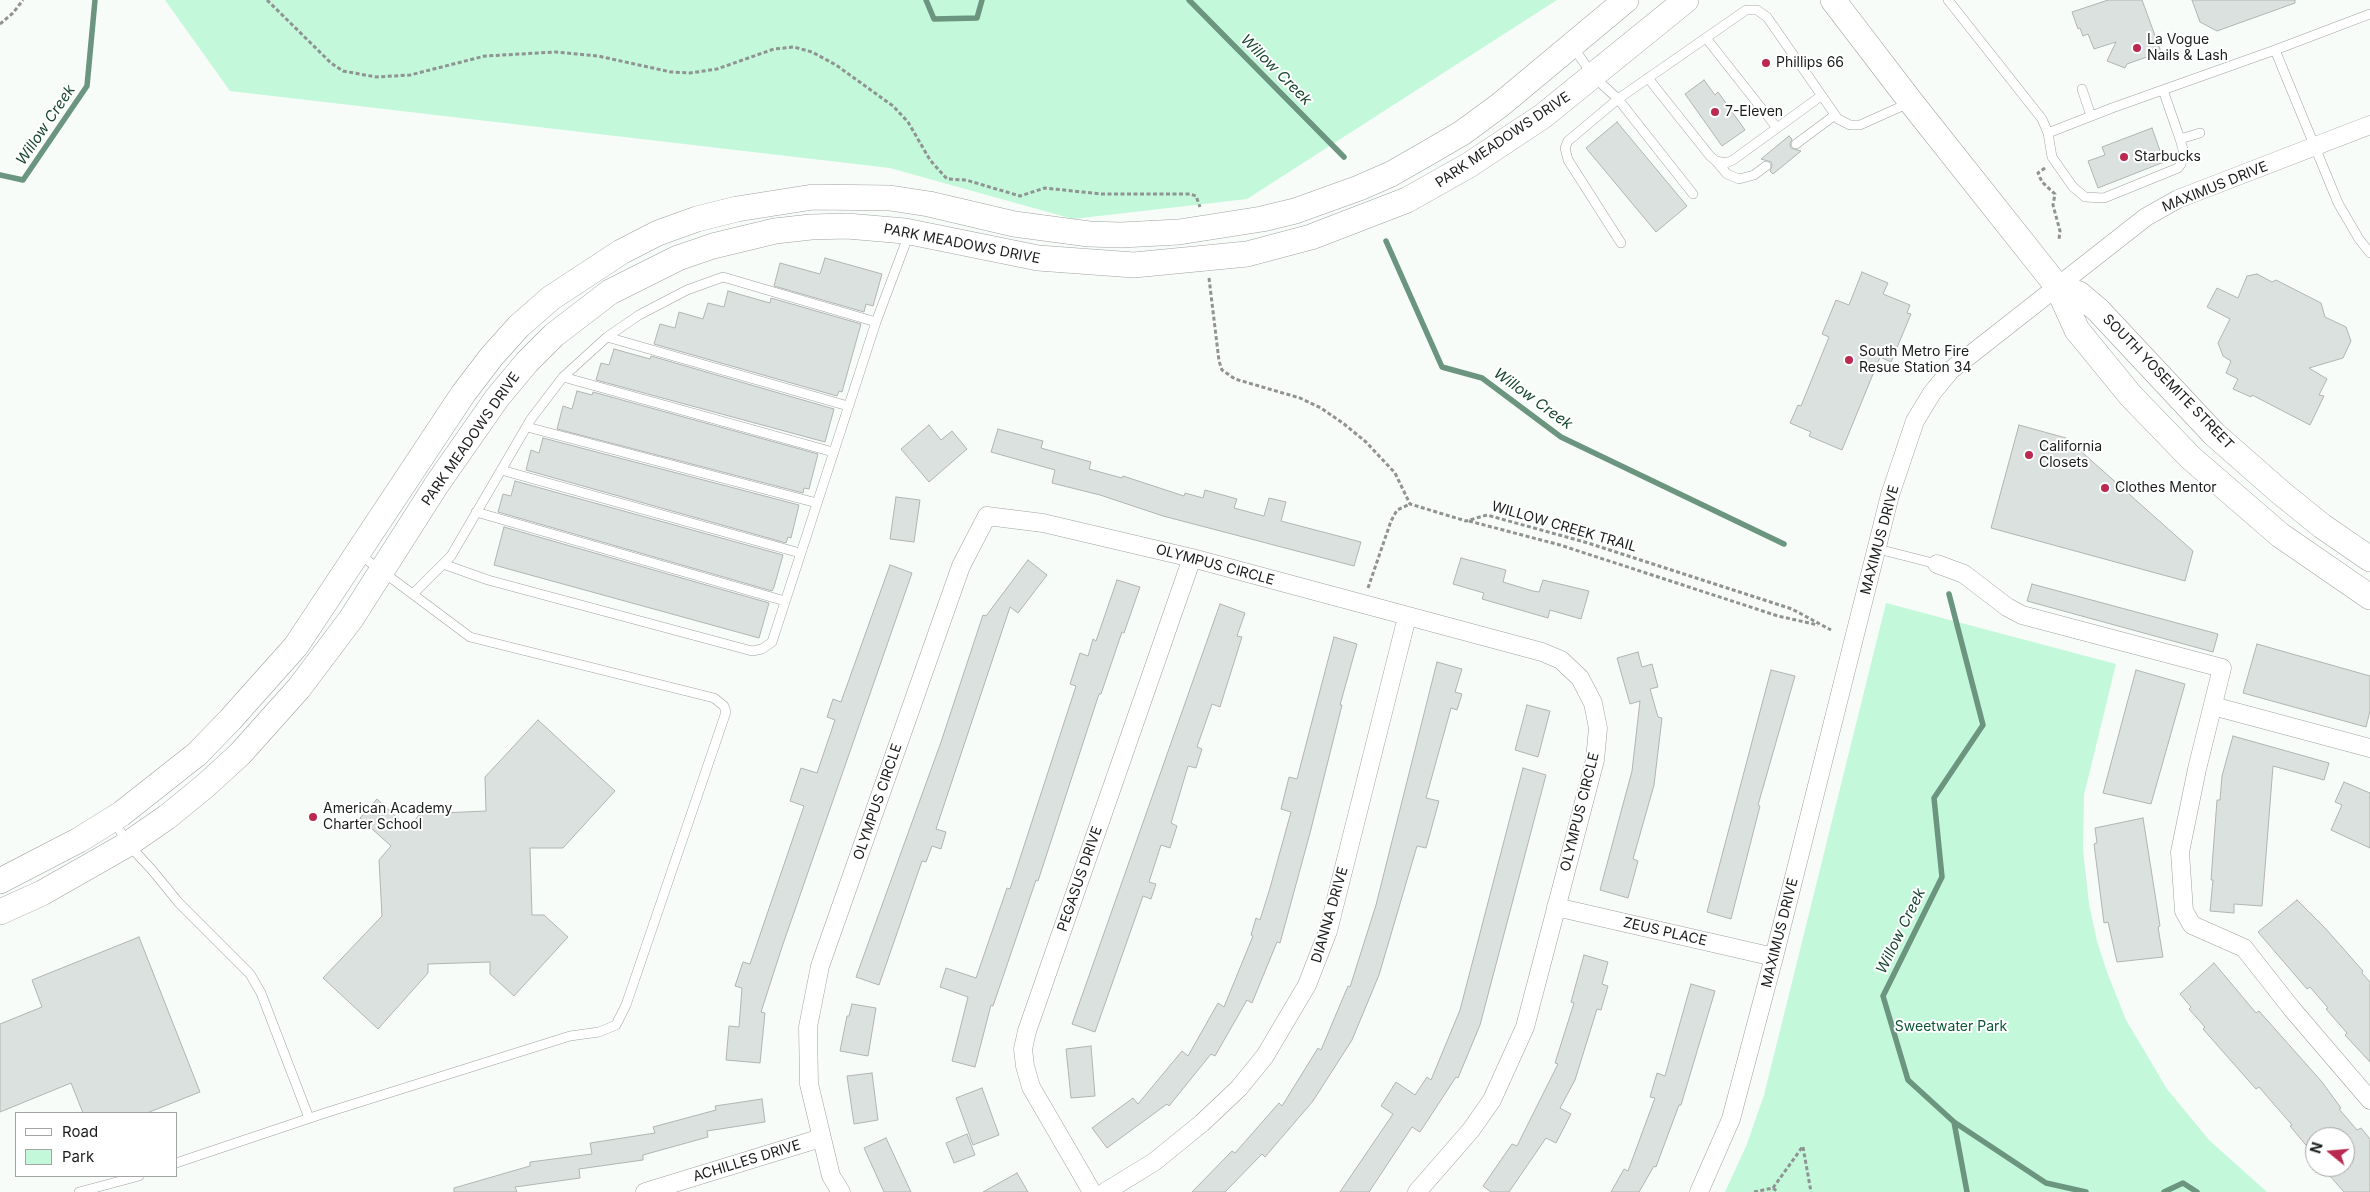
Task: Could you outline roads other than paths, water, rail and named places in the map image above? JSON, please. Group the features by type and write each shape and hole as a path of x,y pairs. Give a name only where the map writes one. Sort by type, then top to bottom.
{"main road":[{"name":"PARK MEADOWS DRIVE","path":"0,881 79,840 112,819 158,786 197,754 261,688 296,646 463,394 492,356 514,332 559,293 622,252 658,234 697,219 737,208 778,201 822,197 890,198 929,204 1014,224 1052,230 1121,236 1179,232 1262,219 1295,211 1391,174 1462,133 1500,105 1626,0"},
{"name":"PARK MEADOWS DRIVE","path":"0,912 42,893 128,844 205,786 273,719 323,658 447,469 497,398 527,362 554,335 610,292 678,258 713,246 775,231 847,226 910,232 1038,258 1072,262 1134,265 1246,254 1311,238 1407,200 1469,166 1543,116 1686,0"},
{"path":"1833,0 2057,286 2077,330 2132,396 2191,458 2280,535 2370,597"},
{"name":"SOUTH YOSEMITE STREET","path":"2057,286 2079,294 2098,310 2214,434 2273,486 2322,526 2370,558"}],"street":[{"name":"MAXIMUS DRIVE","path":"1699,1192 1731,1119 1878,549 1890,495 1915,421 1932,393 1951,370 2146,217 2178,199 2370,125"},
{"name":"OLYMPUS CIRCLE","path":"841,1192 831,1176 809,1084 808,1027 820,966 961,566 986,516 1043,522 1192,558 1542,652 1561,660 1580,678 1593,703 1598,728 1594,760 1525,1027 1509,1068 1492,1100 1472,1130 1417,1192"},
{"name":"PEGASUS DRIVE","path":"1092,1192 1031,1087 1024,1066 1024,1049 1033,1013 1192,558"},
{"path":"1936,564 1964,574 2008,607 2022,615 2222,668 2180,852 2184,911 2192,925 2244,948 2370,1100"},
{"name":"DIANNA DRIVE","path":"1105,1192 1154,1162 1202,1123 1239,1088 1265,1056 1307,985 1328,931 1407,617"},
{"path":"2213,706 2370,748"},
{"name":"ZEUS PLACE","path":"1556,907 1774,957"},
{"name":"ACHILLES DRIVE","path":"645,1192 822,1138"}],"lane":[{"path":"1948,0 2042,120 2048,134 2052,157 2073,187 2085,197 2104,198 2178,168 2181,164 2184,153 2163,90"},
{"path":"1621,243 1568,160 1565,148 1568,141 1618,99 1746,10 1757,10 1767,16 1838,119 1850,125 1860,125 1911,102"},
{"path":"2048,134 2091,116 2370,14"},
{"path":"1706,38 1777,128"},
{"path":"1572,45 1594,76 1618,99 1693,194"},
{"path":"2275,50 2338,203 2359,239 2370,252"},
{"path":"1648,78 1727,174 1739,179 1754,175 1766,166"},
{"path":"2082,89 2091,116"},
{"path":"1716,161 1726,163 1733,160 1821,96"},
{"path":"1796,144 1835,115"},
{"path":"2180,139 2200,133"},
{"path":"443,564 488,580 752,651 762,650 772,642 876,322 910,232"},
{"path":"413,594 451,556 527,427 563,377 607,337 639,315 687,290 723,277 876,322"},
{"path":"607,337 848,406"},
{"path":"563,377 833,452"},
{"path":"527,427 817,503"},
{"path":"501,470 800,553"},
{"path":"476,512 785,600"},
{"path":"1878,549 1936,564"},
{"path":"178,1162 309,1118 570,1036 599,1032 616,1025 626,1005 726,712 724,706 714,698 470,637 358,554"},
{"path":"112,819 128,844 179,903 250,974 261,993 309,1118"},
{"path":"79,1192 135,1177"}],"waterway":[{"name":"Willow Creek","path":"0,175 23,180 87,86 95,0"},
{"name":"Willow Creek","path":"926,0 934,19 977,18 982,0"},
{"name":"Willow Creek","path":"1189,0 1344,157"},
{"name":"Willow Creek","path":"1386,241 1442,367 1482,378 1561,437 1784,544"},
{"name":"Willow Creek","path":"1949,594 1983,725 1934,798 1942,877 1883,996 1908,1080 1954,1122 2046,1183 2086,1192"},
{"path":"1954,1122 1967,1192"},
{"name":"Willow Creek","path":"2164,1192 2183,1183 2197,1192"}],"place":[{"name":"La Vogue Nails & Lash","path":"2137,48"},
{"name":"Phillips 66","path":"1766,63"},
{"name":"7-Eleven","path":"1715,112"},
{"name":"Starbucks","path":"2124,157"},
{"name":"South Metro Fire Resue Station 34","path":"1849,360"},
{"name":"California Closets","path":"2029,455"},
{"name":"Clothes Mentor","path":"2105,488"},
{"name":"American Academy Charter School","path":"313,817"}],"park label":[{"name":"Sweetwater Park","path":"1951,1027"}]}
